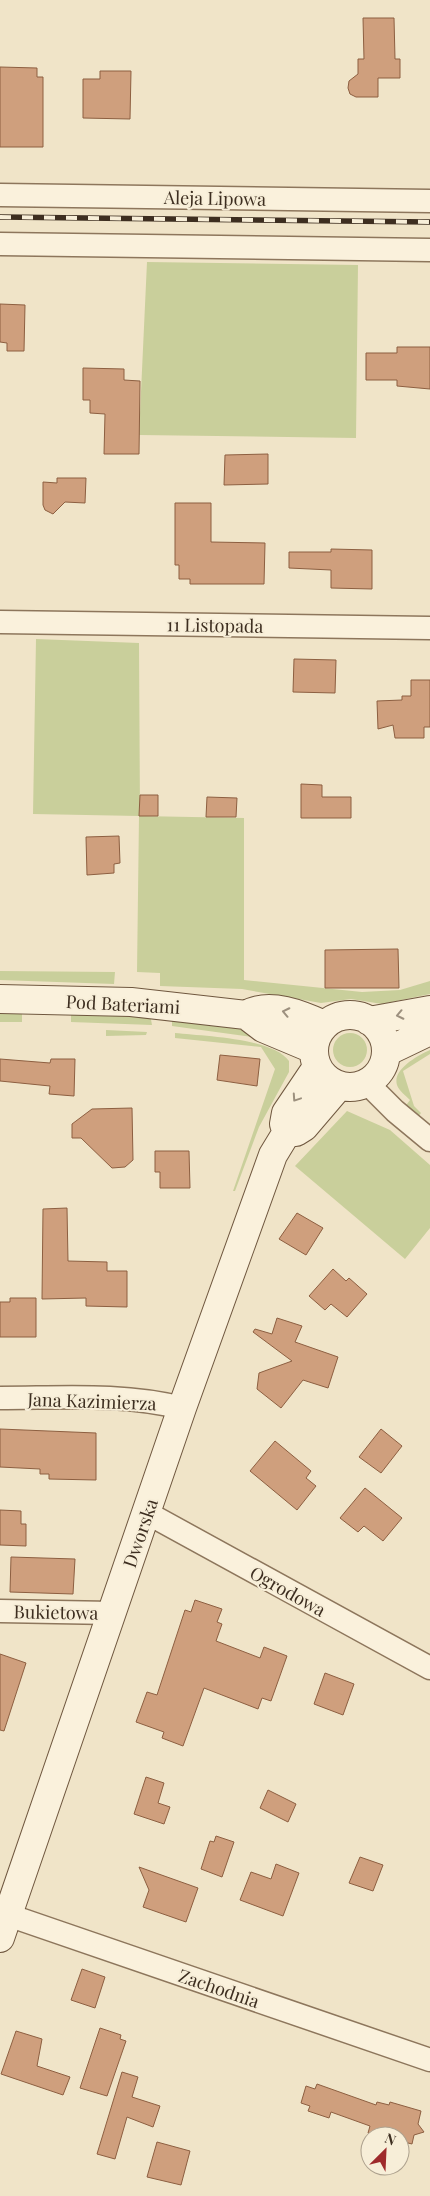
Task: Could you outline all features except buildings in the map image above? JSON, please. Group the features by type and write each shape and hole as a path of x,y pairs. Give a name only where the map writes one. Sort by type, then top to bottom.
{"street":[{"name":"Aleja Lipowa","path":"0,195 430,201"},
{"path":"0,244 430,250"},
{"name":"11 Listopada","path":"0,622 430,628"},
{"name":"Pod Bateriami","path":"0,999 131,1002 246,1015 263,1028 318,1047 324,1076 340,1086"},
{"path":"369,1021 430,1010"},
{"path":"288,1132 284,1124 286,1113 318,1047 334,1019 356,1016 369,1021 381,1033 386,1052 380,1070 367,1083 349,1087 340,1086"},
{"path":"386,1052 430,1031"},
{"path":"367,1083 394,1111 430,1140"},
{"name":"Dworska","path":"4,1926 182,1408 273,1155 288,1132 296,1132 304,1127 340,1086"},
{"name":"Jana Kazimierza","path":"0,1398 123,1398 154,1401 182,1408"},
{"name":"Ogrodowa","path":"147,1513 430,1668"},
{"name":"Bukietowa","path":"0,1611 112,1613"},
{"name":"Zachodnia","path":"4,1926 430,2060"}],"green space":[{"path":"147,262 358,265 356,438 139,435"},
{"path":"36,639 139,643 140,816 244,818 244,980 362,992 400,990 430,981 430,994 382,1004 351,999 321,1003 242,989 160,986 160,973 137,972 139,816 33,814"},
{"path":"0,971 115,972 114,984 0,980"},
{"path":"74,1011 150,1014 152,1025 71,1022 71,1014"},
{"path":"0,1012 22,1013 22,1022 0,1022"},
{"path":"176,1017 229,1025 259,1038 172,1026 172,1021"},
{"path":"106,1030 147,1032 146,1035 106,1036"},
{"path":"175,1033 219,1037 253,1043 281,1053 289,1061 289,1072 259,1127 235,1191 233,1191 275,1069 261,1047 175,1038"},
{"path":"350,1033 357,1034 362,1038 366,1043 366,1057 362,1062 357,1066 350,1067 343,1066 338,1062 334,1057 333,1050 334,1043 338,1038 343,1034"},
{"path":"430,1050 430,1054 403,1071 414,1106 421,1113 417,1118 404,1108 410,1100 397,1085 398,1073 408,1063"},
{"path":"347,1111 390,1130 430,1165 430,1228 405,1259 295,1166"}],"railway":[{"path":"0,217 430,222"}]}
